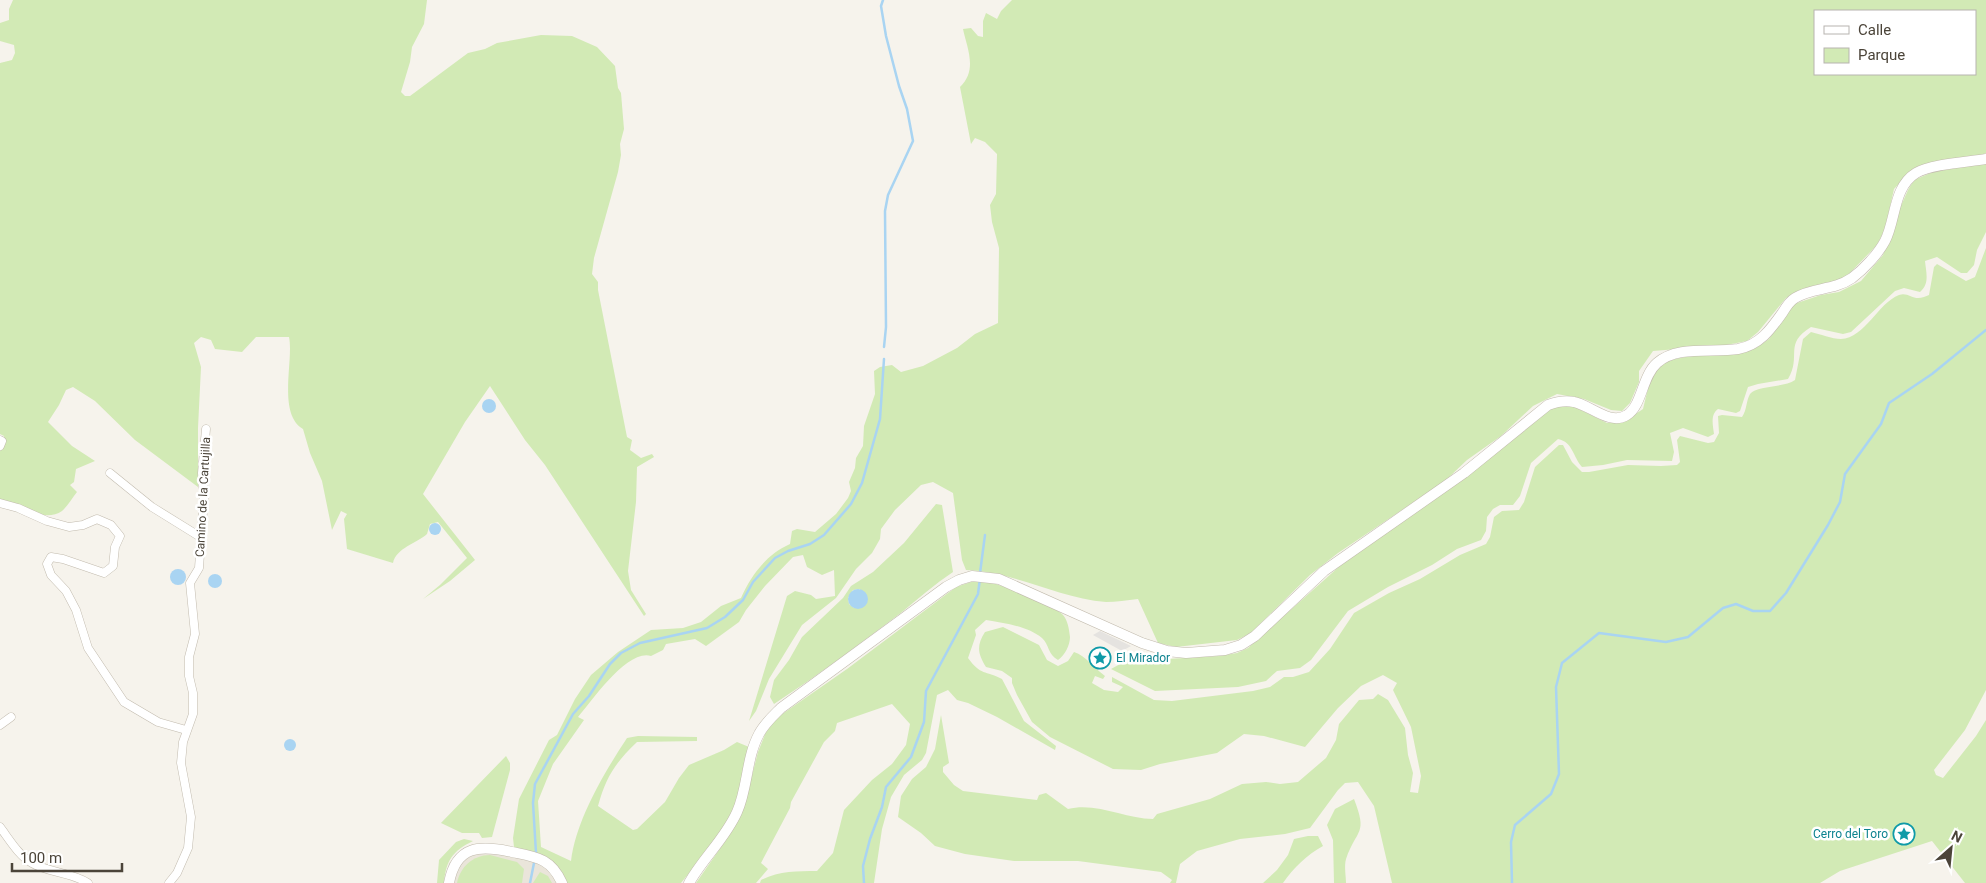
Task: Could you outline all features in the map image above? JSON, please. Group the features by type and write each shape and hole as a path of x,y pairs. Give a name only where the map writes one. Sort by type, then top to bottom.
{"street":[{"path":"689,883 727,830 737,812 752,751 759,734 768,720 781,708 946,587 972,576 999,579 1142,643 1167,651 1186,653 1206,652 1225,650 1241,645 1255,636 1324,572 1464,473 1548,405 1559,401 1573,401 1607,417 1618,418 1627,415 1634,407 1648,375 1655,364 1664,358 1676,354 1738,349 1762,339 1788,304 1795,298 1834,288 1856,275 1885,240 1901,190 1908,179 1926,169 1986,158"},
{"name":"Camino de la Cartujilla","path":"169,883 177,873 188,848 191,817 181,763 186,730 192,714 193,693 189,676 188,657 196,634 190,583 199,568 204,497 202,473 206,429"},
{"path":"0,440 2,441 0,446"},
{"path":"110,473 152,507 202,538"},
{"path":"0,503 18,508 47,521 70,527 83,525 97,519 111,525 120,536 115,547 113,566 104,573 52,557 47,564 51,575 66,591 76,610 88,648 124,702 158,722 186,730"},
{"path":"0,725 11,717"},
{"path":"0,827 30,863 81,878 88,883"},
{"path":"449,883 454,867 460,858 469,851 490,847 548,862 557,871 562,883"}],"shaded area":[{"path":"1100,631 1131,646 1122,651 1093,635"},
{"path":"473,844 486,844 533,854 543,859 558,883 444,883 449,863 465,847"}],"green space":[{"path":"13,0 427,0 424,24 412,47 410,62 401,92 405,96 410,96 468,53 485,49 497,43 541,35 572,36 597,47 615,66 618,88 621,93 624,129 620,144 621,155 618,172 594,258 592,274 598,282 627,437 632,440 630,450 641,458 652,454 654,457 637,467 636,502 628,571 631,590 646,614 644,616 545,465 525,440 490,386 465,422 423,494 475,560 450,581 423,599 467,558 438,522 430,524 427,534 398,553 393,563 347,549 344,519 347,514 341,511 332,530 322,481 310,453 303,429 295,422 291,412 288,399 289,337 256,337 242,352 215,349 211,340 201,337 194,343 201,367 198,487 135,440 95,401 73,387 66,390 48,422 72,446 95,461 76,469 74,482 70,485 77,492 62,511 47,515 31,512 0,500 0,451 5,443 4,436 0,434 0,63 12,60 15,53 14,45 0,41 0,23 9,20 9,9"},
{"path":"1012,0 1986,0 1986,153 1977,157 1913,169 1894,189 1885,229 1877,245 1846,277 1827,285 1808,287 1786,298 1758,332 1747,341 1726,345 1653,351 1639,371 1639,382 1630,403 1622,411 1611,410 1584,399 1557,394 1533,406 1501,436 1467,460 1445,481 1338,553 1310,575 1251,633 1237,640 1176,647 1158,643 1138,599 1106,602 1088,600 1002,575 966,570 962,560 953,493 933,482 921,485 895,510 881,529 880,539 872,553 856,569 836,598 802,625 769,679 756,711 749,721 787,596 795,591 811,595 816,599 835,596 834,570 822,575 807,567 803,555 793,557 765,586 739,622 706,646 695,639 666,644 663,650 651,656 642,656 631,660 601,689 578,717 584,720 553,764 538,801 541,847 571,861 579,829 592,797 627,738 638,736 697,737 697,741 637,742 612,771 598,806 633,830 637,829 665,802 689,765 724,750 737,742 749,747 734,808 714,842 681,883 565,883 558,867 514,847 513,838 519,799 549,740 557,735 575,699 591,675 618,652 651,630 683,628 701,622 721,606 741,598 755,573 767,559 790,544 792,531 797,529 815,532 836,514 851,491 849,482 855,468 856,458 863,446 864,426 875,394 874,371 880,367 892,365 901,372 923,366 957,348 975,334 998,323 999,248 992,222 990,205 996,194 997,154 985,142 975,138 971,144 960,87 969,73 970,66 969,51 963,29 971,28 978,36 983,37 983,21 986,13 997,19 1001,11"},
{"path":"1986,163 1986,232 1977,250 1974,265 1967,273 1961,273 1937,257 1925,261 1926,282 1920,292 1904,288 1895,291 1851,332 1843,334 1811,327 1803,333 1795,345 1794,364 1788,379 1748,387 1740,411 1736,413 1718,409 1715,411 1713,420 1714,434 1708,437 1683,428 1670,433 1674,452 1672,461 1627,460 1582,467 1567,443 1558,439 1531,463 1520,496 1513,505 1500,505 1493,509 1487,517 1486,531 1481,540 1457,549 1432,565 1388,587 1348,611 1311,660 1300,668 1277,671 1266,681 1238,687 1155,691 1111,669 1122,663 1122,653 1152,662 1167,659 1219,656 1237,653 1248,648 1341,565 1548,409 1564,406 1575,407 1607,423 1622,423 1643,409 1653,375 1666,362 1687,357 1746,352 1756,348 1769,339 1794,304 1821,295 1839,292 1861,281 1883,255 1900,208 1914,180 1933,172"},
{"path":"1986,248 1986,690 1965,730 1934,770 1936,775 1943,778 1986,720 1986,883 1965,883 1932,841 1840,871 1820,883 1392,883 1374,806 1358,782 1345,783 1310,828 1285,834 1240,839 1197,851 1180,864 1176,883 1170,883 1172,880 1161,872 1078,861 1014,861 965,854 935,846 921,833 898,817 901,796 912,779 926,767 935,749 941,715 949,763 943,767 943,772 954,785 963,791 1037,800 1039,795 1046,793 1068,809 1079,807 1100,809 1153,819 1157,814 1210,799 1242,784 1298,782 1326,758 1336,740 1339,724 1359,700 1373,699 1378,694 1388,700 1405,728 1408,755 1413,773 1410,792 1418,793 1421,776 1411,727 1393,690 1397,683 1383,675 1361,686 1338,708 1305,747 1264,736 1244,734 1217,753 1160,764 1141,770 1113,769 1050,737 1032,722 1017,695 1012,678 1002,671 986,667 979,650 980,642 985,632 1003,627 1039,645 1047,660 1058,666 1068,661 1074,652 1082,656 1105,676 1103,679 1095,676 1092,683 1104,690 1118,692 1123,687 1112,682 1112,677 1154,700 1172,701 1253,691 1270,687 1284,677 1293,677 1309,672 1330,649 1354,613 1389,593 1420,579 1460,555 1486,544 1490,537 1494,517 1502,511 1519,510 1524,502 1535,467 1559,445 1563,445 1572,462 1582,472 1628,465 1677,465 1680,462 1677,440 1680,436 1708,443 1714,442 1719,433 1718,416 1742,417 1750,394 1753,391 1790,383 1795,380 1803,339 1811,332 1837,339 1850,337 1864,327 1891,299 1904,294 1918,298 1929,295 1934,267 1937,264 1966,281 1975,277"},
{"path":"936,504 942,505 953,572 855,648 774,704 770,697 774,680 789,660 802,637 843,598 851,586 873,572 904,543","holes":["860,589 854,608 849,604 848,598 853,590"]},
{"path":"985,581 1014,590 1038,601 1058,611 1066,620 1070,640 1065,653 1058,660 1052,655 1044,640 1036,634 1015,626 986,620 975,630 976,635 968,658 976,668 1002,679 1024,721 1056,746 1055,750 997,717 968,703 957,700 948,690 937,695 926,753 922,760 904,775 891,797 882,829 874,883 760,883 761,880 781,873 817,871 833,853 844,810 872,780 892,764 906,745 910,724 892,704 837,723 835,731 824,742 791,802 790,808 761,863 768,869 756,883 696,883 726,840 747,795 758,752 766,732 778,717 847,669 956,587 971,582"},
{"path":"506,756 510,763 510,770 492,837 482,838 479,833 462,833 441,823"},
{"path":"1354,799 1361,826 1346,859 1346,883 1334,883 1333,840 1327,825 1335,809"},
{"path":"1318,836 1323,846 1301,862 1283,883 1263,883 1277,870 1288,855 1294,839"},
{"path":"464,839 473,841 451,857 446,869 444,883 437,883 439,860 456,842"},
{"path":"490,855 517,862 524,869 522,883 457,883 461,872 468,863 478,857"},
{"path":"540,872 548,876 552,883 533,883"}],"water":[{"path":"489,399 494,401 496,406 494,411 489,413 484,411 482,406 484,401"},
{"path":"433,523 437,523 441,529 437,535 433,535 429,531 429,527"},
{"path":"178,569 186,577 178,585 170,577"},
{"path":"212,574 218,574 222,581 218,588 212,588 208,584 208,578"},
{"path":"858,589 865,592 868,599 865,606 858,609 851,606 848,599 851,592"},
{"path":"290,739 296,745 290,751 284,745"}],"waterway":[{"path":"883,0 881,6 886,36 907,109 913,141 888,195 885,211 886,327 884,347"},
{"path":"1512,883 1511,842 1515,825 1551,794 1559,774 1556,687 1562,663 1599,633 1666,642 1688,637 1723,608 1736,604 1753,611 1770,611 1786,593 1828,525 1840,502 1845,474 1881,424 1889,403 1932,374 1986,330"},
{"path":"536,853 533,803 535,784 573,714 589,696 610,664 621,653 640,643 707,628 725,617 743,600 753,582 775,558 788,551 810,544 824,535 851,504 862,483 880,419 884,359"},
{"path":"980,573 985,535"},
{"path":"864,883 863,866 870,839 882,807 886,787 911,757 924,722 926,691 978,594 980,578"},
{"path":"530,883 534,863"}],"place":[{"name":"El Mirador","path":"1100,658"},
{"name":"Cerro del Toro","path":"1904,834"}]}
